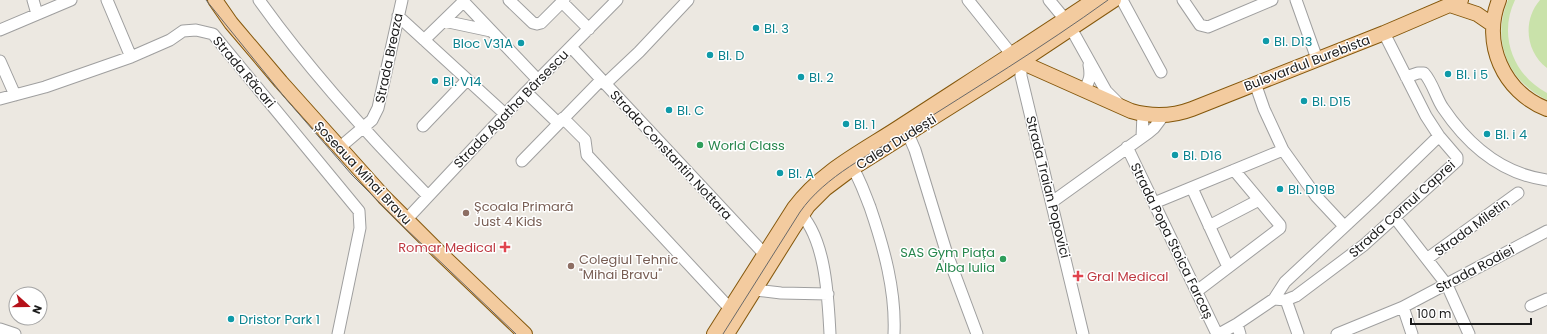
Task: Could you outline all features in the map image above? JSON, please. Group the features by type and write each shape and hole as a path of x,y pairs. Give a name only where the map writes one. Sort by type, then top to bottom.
{"main road":[{"name":"Șoseaua Mihai Bravu","path":"214,0 231,23 339,148 406,220 525,334"},
{"name":"Calea Dudești","path":"1068,24 1094,0"},
{"name":"Calea Dudești","path":"727,334 734,313 798,211 818,195 850,164 1016,59 1068,24 1114,0"},
{"path":"1499,0 1493,26 1495,48 1499,62 1512,84 1524,96 1547,109"},
{"name":"Bulevardul Burebista","path":"1016,59 1122,107 1142,114 1163,116 1186,111 1384,33 1455,3 1478,14 1493,26"},
{"name":"Calea Dudești","path":"714,334 755,290 768,259"}],"street":[{"path":"32,0 37,14"},
{"path":"0,30 71,0"},
{"path":"107,0 131,57"},
{"path":"259,0 294,46 364,127 428,196"},
{"path":"509,0 533,23 537,24 541,23 563,1 589,29"},
{"name":"Strada Agatha Bârsescu","path":"406,220 526,92 617,0"},
{"path":"522,161 561,121 603,82 639,52 688,0"},
{"path":"968,0 1016,59"},
{"path":"1049,0 1068,24 1106,91 1122,107"},
{"path":"1122,0 1161,72"},
{"path":"1183,0 1200,25 1204,27 1208,27 1251,4 1272,0"},
{"path":"1296,0 1318,59"},
{"name":"Strada Breaza","path":"339,148 372,120 378,108 400,1"},
{"path":"424,40 463,1 538,80"},
{"path":"398,16 505,114"},
{"path":"444,21 491,31"},
{"name":"Strada Răcari","path":"0,98 45,88 131,57 170,40 183,31 196,30 213,34 359,210 360,228 338,334"},
{"path":"1298,334 1280,299 1285,282 1439,136 1426,116 1384,33"},
{"name":"Strada Constantin Nottara","path":"570,47 768,259"},
{"name":"Strada Traian Popovici","path":"1016,59 1084,334"},
{"path":"0,61 15,95"},
{"path":"1084,90 1090,75 1088,61"},
{"path":"1406,77 1418,73 1424,74 1428,78 1443,108 1470,142 1486,156 1520,174 1547,180"},
{"path":"423,126 467,80"},
{"path":"1255,83 1264,109 1283,150 1316,196 1344,226"},
{"path":"526,92 585,140 587,155 734,313"},
{"path":"1142,114 1142,137"},
{"path":"1052,202 1154,128 1163,116"},
{"path":"906,129 946,251 977,334"},
{"name":"Strada Cornul Caprei","path":"1218,334 1238,329 1280,299 1296,296 1346,259 1395,218 1458,159 1439,136"},
{"name":"Strada Popa Stoica Farcaș","path":"1127,147 1218,334"},
{"path":"1154,203 1283,150"},
{"path":"850,164 868,200 886,258 893,303 894,334"},
{"path":"1197,291 1280,228 1280,225 1234,170"},
{"path":"1192,188 1228,268"},
{"name":"Strada Miletin","path":"1395,218 1428,258 1518,192"},
{"path":"1209,226 1259,200"},
{"path":"798,211 812,228 823,266 828,294 830,334"},
{"name":"Strada Rodiei","path":"1337,334 1355,331 1447,285 1547,231"},
{"path":"1428,258 1447,285 1469,334"},
{"path":"755,290 781,293 828,294"},
{"path":"1531,306 1547,299"},
{"path":"1403,307 1412,334"},
{"path":"0,329 15,334"}],"green space":[{"path":"1508,0 1515,0 1510,13 1508,27 1512,53 1517,65 1525,76 1547,93 1547,100 1533,92 1522,82 1513,71 1506,58 1501,30 1503,15"},
{"path":"1540,0 1547,0 1547,68 1535,54 1529,36 1531,17 1534,8"}],"tram line":[{"path":"206,0 286,99 352,175 516,334"},
{"path":"723,334 800,212 822,187 864,157 1009,67 1108,0"}],"place":[{"name":"Bl. 3","path":"756,28"},
{"name":"Bl. D13","path":"1266,41"},
{"name":"Bloc V31A","path":"521,43"},
{"name":"Bl. D","path":"710,55"},
{"name":"Bl. i 5","path":"1448,74"},
{"name":"Bl. 2","path":"801,77"},
{"name":"Bl. V14","path":"435,81"},
{"name":"Bl. D15","path":"1304,101"},
{"name":"Bl. C","path":"669,110"},
{"name":"Bl. 1","path":"846,124"},
{"name":"Bl. i 4","path":"1487,134"},
{"name":"World Class","path":"700,145"},
{"name":"Bl. D16","path":"1175,155"},
{"name":"Bl. A","path":"780,173"},
{"name":"Bl. D19B","path":"1280,189"},
{"name":"Școala Primară Just 4 Kids","path":"466,213"},
{"name":"Romar Medical","path":"505,247"},
{"name":"SAS Gym Piața Alba Iulia","path":"1003,259"},
{"name":"Colegiul Tehnic \"Mihai Bravu\"","path":"571,266"},
{"name":"Gral Medical","path":"1078,276"},
{"name":"Dristor Park 1","path":"231,319"}]}
